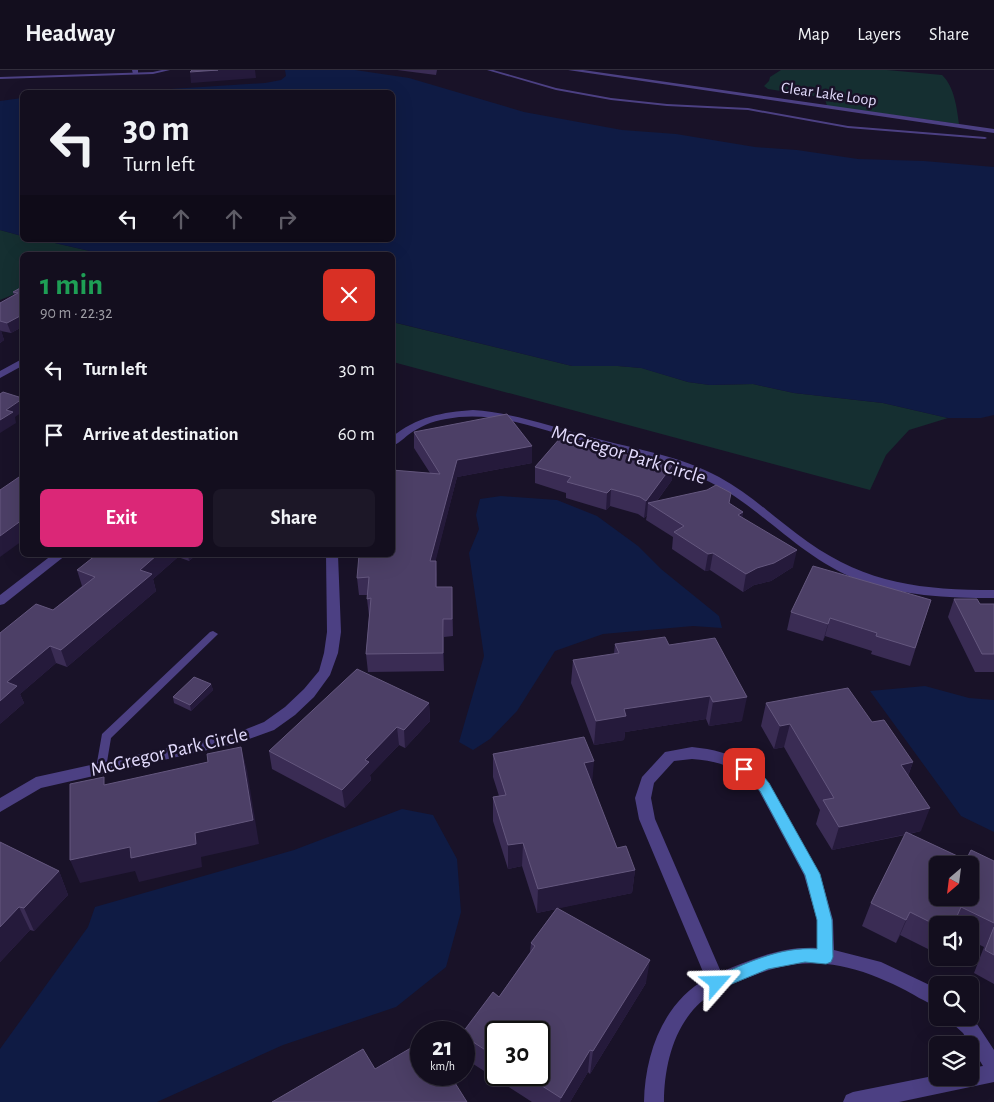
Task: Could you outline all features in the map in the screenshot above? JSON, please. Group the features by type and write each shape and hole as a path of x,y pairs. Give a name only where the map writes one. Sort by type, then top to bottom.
{"street":[{"name":"Clear Lake Loop","path":"571,70 994,131"},
{"path":"0,375 20,363"},
{"name":"McGregor Park Circle","path":"395,441 417,425 434,418 457,414 480,414 515,420 652,456 708,476 734,491 811,550 833,564 860,576 914,590 946,594 994,594"},
{"path":"0,601 57,557"},
{"name":"McGregor Park Circle","path":"0,806 36,783 238,738 269,726 290,711 325,672 331,653 334,632 332,557"},
{"path":"717,983 647,819 642,798 647,781 670,756 692,753 715,755 735,763 754,775 764,787 812,874 825,920 826,957"},
{"path":"654,1102 654,1074 663,1042 681,1011 705,988 767,962 805,955 826,957 878,968 929,994"},
{"path":"968,1026 994,1067"},
{"path":"979,1076 994,1073"},
{"path":"853,1102 929,1086"}],"lane":[{"path":"51,70 52,77"},
{"path":"0,78 168,70"},
{"path":"489,70 556,88 611,98 667,105 748,109 848,127 994,139"},
{"path":"985,138 986,130"},
{"path":"101,768 106,737 213,634"}],"green space":[{"path":"781,70 887,70 942,75 952,91 959,124 827,106 825,99 819,97 768,89 764,86 770,77"},
{"path":"0,230 20,235 20,242 51,242 94,252 20,252 20,292 0,300"},
{"path":"395,323 572,366 642,368 688,382 710,385 753,384 794,393 883,403 948,418 909,430 886,455 870,490 395,363"}],"water":[{"path":"285,70 355,70 409,78 524,112 622,130 676,134 755,147 797,150 858,159 924,161 994,167 994,415 981,418 948,418 883,403 794,393 753,384 710,385 688,382 641,368 572,366 395,322 395,252 94,252 51,242 395,242 395,90 155,90 265,83 281,80 286,76"},
{"path":"20,98 20,235 0,230 0,101"},
{"path":"501,496 557,500 597,516 638,546 661,569 719,616 722,628 693,626 603,634 555,651 517,711 490,739 473,750 459,742 484,656 469,553 479,529 476,515 480,499"},
{"path":"925,686 969,698 994,700 994,832 961,816 870,691"},
{"path":"402,809 433,815 457,859 461,912 446,967 396,1007 283,1045 157,1102 0,1102 0,1049 88,927 95,907 294,850"}],"building":[{"path":"192,70 218,70 190,72"},
{"path":"20,288 20,316 7,323 0,321 0,303 18,293 13,292"},
{"path":"3,392 20,397 20,400 6,410 13,412 0,420 0,394"},
{"path":"507,414 532,446 457,460 430,561 436,561 436,587 452,587 452,619 443,619 443,653 366,654 371,598 367,599 369,577 357,578 359,557 395,557 395,470 440,474 414,432"},
{"path":"561,437 652,462 655,458 674,463 646,501 640,497 611,489 607,493 567,482 571,477 535,467"},
{"path":"20,476 20,521 0,536 0,490"},
{"path":"716,485 731,493 729,503 743,512 738,515 797,550 774,563 757,568 746,574 713,553 708,554 674,532 684,526 648,503 707,490"},
{"path":"93,557 155,557 140,570 152,574 61,650 50,646 7,682 17,686 0,701 0,633 36,604 53,610 95,577 77,570"},
{"path":"813,566 931,600 915,648 876,636 877,633 830,618 828,624 791,612"},
{"path":"954,599 977,599 980,604 994,604 994,654 982,654"},
{"path":"665,637 669,645 715,638 747,697 713,702 710,696 624,709 626,716 596,721 573,660 619,653 615,644"},
{"path":"357,669 429,703 404,730 397,727 365,760 369,762 342,790 269,751"},
{"path":"194,677 211,684 190,705 173,697"},
{"path":"848,688 872,722 884,720 913,762 901,765 930,808 839,827 823,800 834,798 790,724 780,726 766,703"},
{"path":"584,737 594,761 584,763 617,848 626,846 635,870 538,889 523,843 508,845 493,797 506,795 493,754"},
{"path":"241,747 253,820 195,833 196,844 131,858 130,847 70,860 70,784 104,777 104,785 208,762 207,754"},
{"path":"906,832 957,856 929,856 929,906 979,906 979,856 968,856 971,850 994,861 994,923 961,907 957,916 929,916 929,922 910,912 906,920 871,903"},
{"path":"0,842 59,871 24,908 19,907 0,927"},
{"path":"557,908 650,960 593,1051 590,1050 561,1098 542,1086 550,1086 550,1021 485,1021 485,1050 475,1043 475,1021 471,1021 493,992 499,997 535,946 531,943"},
{"path":"994,927 994,955 985,950"},
{"path":"410,1048 410,1086 457,1086 467,1102 272,1102 363,1049 375,1069"}],"route":[{"path":"717,983 767,962 805,955 826,957 825,920 812,874 764,787 754,775 744,769"}]}
